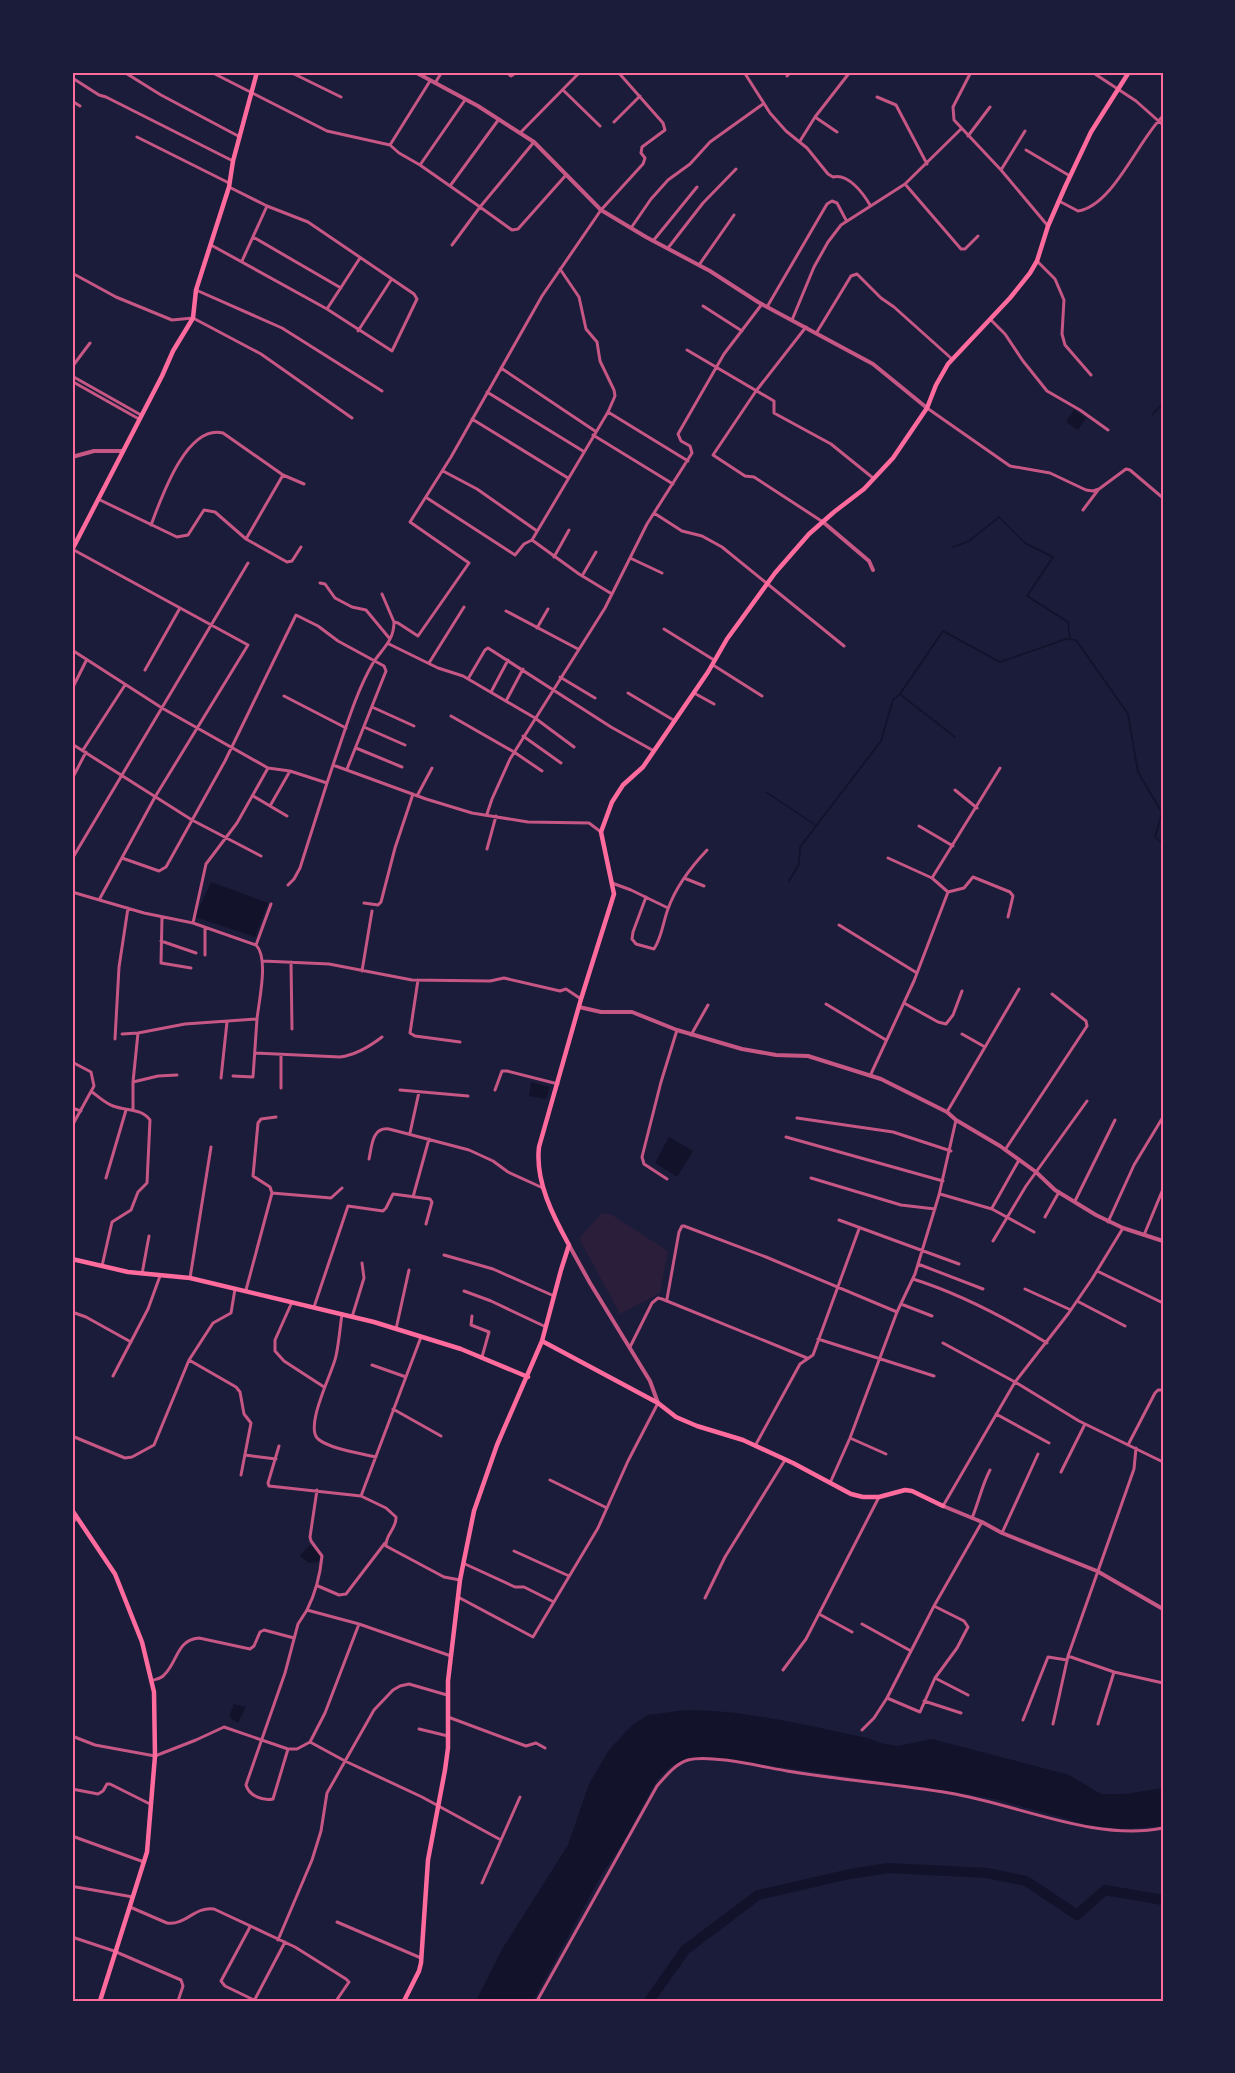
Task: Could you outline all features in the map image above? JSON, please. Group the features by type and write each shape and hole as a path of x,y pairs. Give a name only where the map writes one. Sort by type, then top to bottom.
{"main road":[{"path":"72,549 173,351 193,318 196,290 229,185 233,161 257,72"},
{"path":"404,2001 419,1971 421,1958 428,1860 445,1770 448,1736 447,1695 460,1580 474,1511 497,1445 542,1341 569,1245 549,1203 538,1167 539,1147 581,999 613,899 612,883 601,832 612,802 623,785 644,767 727,639 767,584 809,534 874,479 893,458 927,408 941,373 1010,298 1037,261 1048,226 1091,132 1129,72"},
{"path":"72,1259 142,1274 190,1278 342,1314 421,1336 528,1377"},
{"path":"542,1341 658,1403 676,1417 743,1440 850,1494 879,1497 905,1490 943,1506"},
{"path":"72,1510 115,1574 142,1642 154,1692 155,1756 144,1862 100,2001"}],"street":[{"path":"124,72 240,137"},
{"path":"212,72 327,132 390,145 512,230 518,229 566,175"},
{"path":"290,72 341,97"},
{"path":"415,72 499,119 534,142 601,210 699,265 767,307 873,364 927,408 1010,466 1050,473 1086,490 1099,489"},
{"path":"390,145 432,82 442,72"},
{"path":"506,72 511,76 517,72"},
{"path":"520,133 580,72"},
{"path":"393,622 399,623 418,636 469,563 410,522 560,269 601,210 643,164 645,158 641,153 642,147 665,130 663,123 618,72"},
{"path":"744,72 764,104 786,131 801,141 828,174 845,178 864,194 870,205"},
{"path":"787,76 792,72"},
{"path":"801,141 815,117 850,72"},
{"path":"971,72 953,107 954,120 1001,170 1048,226"},
{"path":"1092,72 1163,124"},
{"path":"74,79 99,96 106,97 233,161"},
{"path":"563,90 600,126"},
{"path":"614,122 640,96"},
{"path":"877,97 896,105 927,164"},
{"path":"72,100 80,106"},
{"path":"420,165 465,100"},
{"path":"631,228 651,199 668,180 690,164 710,142 764,104"},
{"path":"968,136 990,107"},
{"path":"1059,201 1078,212 1092,207 1118,180 1163,116"},
{"path":"815,117 837,132"},
{"path":"450,186 499,119"},
{"path":"792,320 814,267 828,242 846,220 906,184 961,129"},
{"path":"1001,170 1025,131"},
{"path":"137,137 267,206 308,222 414,294 417,299 392,351 327,309 211,245"},
{"path":"452,245 534,142"},
{"path":"1026,150 1070,176"},
{"path":"668,248 703,203 736,170"},
{"path":"906,184 961,249 965,249 978,236"},
{"path":"653,241 697,187"},
{"path":"767,307 827,204 832,201 837,203 846,220"},
{"path":"242,261 267,206"},
{"path":"699,265 734,215"},
{"path":"253,237 341,288"},
{"path":"327,309 360,258"},
{"path":"1037,261 1055,279 1064,300 1062,334 1065,345 1091,375"},
{"path":"426,498 515,555 524,544 532,540 595,430 608,412 615,396 614,390 600,361 597,342 586,329 579,297 560,269"},
{"path":"72,273 116,297 172,320 193,318 261,354 352,418"},
{"path":"817,332 851,276 857,274 881,298 952,359"},
{"path":"358,331 391,280"},
{"path":"196,290 282,328 382,391"},
{"path":"488,814 492,799 514,752 605,608 654,513 688,460 692,450 681,441 678,434 716,368 762,304"},
{"path":"703,306 742,331"},
{"path":"989,319 1005,334 1047,391 1108,430"},
{"path":"806,327 756,391 713,454 745,476 754,477 823,522 869,561 873,570"},
{"path":"72,367 90,343"},
{"path":"687,350 774,401 774,413 831,444 874,479"},
{"path":"501,368 595,430"},
{"path":"72,376 140,417"},
{"path":"72,384 75,383 140,417"},
{"path":"487,392 583,451"},
{"path":"608,412 688,460"},
{"path":"472,418 568,478"},
{"path":"151,525 168,481 189,450 204,436 217,431 283,475 304,484"},
{"path":"593,435 673,484"},
{"path":"72,457 94,451 122,451"},
{"path":"1083,510 1099,489 1126,469 1163,498"},
{"path":"442,471 477,489 537,531"},
{"path":"246,539 283,475"},
{"path":"97,499 177,537 188,535 204,510 214,512 246,539 287,562 292,561 301,547"},
{"path":"654,513 682,531 702,536 722,547 844,646"},
{"path":"554,557 569,530"},
{"path":"532,540 582,576 612,594"},
{"path":"72,549 248,645 155,797 99,900"},
{"path":"582,576 596,552"},
{"path":"630,558 662,573"},
{"path":"72,859 248,563"},
{"path":"320,583 325,584 335,598 352,607 366,610 390,639"},
{"path":"288,885 300,868 356,700 374,661 389,644 393,622 382,594"},
{"path":"145,670 180,608"},
{"path":"429,663 464,608"},
{"path":"537,628 548,609"},
{"path":"506,611 578,650"},
{"path":"122,858 161,871 166,867 232,747 297,615 384,666 386,671 347,769"},
{"path":"664,629 762,696"},
{"path":"389,644 468,679 535,718 574,747"},
{"path":"468,679 488,648 611,727 654,751"},
{"path":"72,650 125,686 268,768 290,771 327,783"},
{"path":"491,692 508,660"},
{"path":"72,689 86,661"},
{"path":"506,701 523,669"},
{"path":"560,677 595,698"},
{"path":"72,779 84,751 125,686"},
{"path":"628,693 675,721"},
{"path":"694,693 714,704"},
{"path":"284,696 346,728"},
{"path":"372,706 414,726"},
{"path":"451,716 542,771"},
{"path":"364,727 405,745"},
{"path":"524,736 561,763"},
{"path":"72,744 192,820 261,856"},
{"path":"356,748 402,767"},
{"path":"333,765 472,813 528,822 589,823 601,832"},
{"path":"192,923 206,864 237,823 268,768"},
{"path":"364,903 378,904 381,902 395,848 415,795 432,768"},
{"path":"932,878 1000,768"},
{"path":"270,806 290,771"},
{"path":"955,790 977,808"},
{"path":"253,796 286,816"},
{"path":"487,849 496,816"},
{"path":"919,826 953,846"},
{"path":"646,897 632,936 636,944 654,949 668,909 684,878 707,850"},
{"path":"888,858 932,878 948,892"},
{"path":"948,892 964,888 973,877 1010,892 1012,896 1008,917"},
{"path":"684,878 704,886"},
{"path":"612,883 668,909"},
{"path":"72,892 192,923 255,945 261,951 263,961 253,1077 233,1076"},
{"path":"870,1076 917,973 948,892"},
{"path":"255,945 271,904"},
{"path":"115,1039 119,967 128,908"},
{"path":"362,971 372,911"},
{"path":"162,917 161,963 191,968"},
{"path":"839,925 917,973"},
{"path":"205,928 205,955"},
{"path":"160,941 196,953"},
{"path":"263,961 329,964 418,980 490,981 504,978 560,991 566,989 581,999"},
{"path":"291,962 292,1029"},
{"path":"418,980 410,1032 415,1036 460,1042"},
{"path":"947,1112 1018,989"},
{"path":"904,1003 946,1024 953,1015 962,991"},
{"path":"1005,1150 1087,1026 1086,1021 1052,994"},
{"path":"826,1004 886,1040"},
{"path":"691,1035 708,1005"},
{"path":"579,1007 601,1012 632,1012 691,1035 742,1049 776,1055 808,1056 870,1076 947,1112 1005,1150 1059,1192 1108,1222 1163,1241"},
{"path":"122,1034 153,1032 185,1024 257,1019"},
{"path":"221,1078 227,1022"},
{"path":"668,1179 644,1164 642,1157 677,1030"},
{"path":"133,1110 133,1082 138,1033"},
{"path":"963,1034 985,1047"},
{"path":"255,1053 333,1058 351,1056 382,1037"},
{"path":"281,1054 281,1088"},
{"path":"72,1062 91,1072 94,1086 72,1126"},
{"path":"495,1090 502,1071 558,1084"},
{"path":"133,1082 158,1076 177,1075"},
{"path":"400,1090 468,1096"},
{"path":"92,1092 108,1103 126,1110 144,1113 150,1120 147,1183 138,1192 131,1210 112,1222 102,1266"},
{"path":"410,1133 419,1092"},
{"path":"993,1241 1035,1172 1087,1101"},
{"path":"72,1108 81,1111"},
{"path":"106,1178 126,1110"},
{"path":"246,1290 272,1193 270,1187 252,1176 258,1123 261,1119 276,1117"},
{"path":"1108,1222 1134,1165 1163,1117"},
{"path":"796,1118 893,1132 951,1150"},
{"path":"830,1483 850,1438 897,1312 913,1279 940,1194 956,1120"},
{"path":"1075,1201 1115,1120"},
{"path":"369,1159 374,1135 385,1128 469,1150 545,1189"},
{"path":"786,1137 943,1181"},
{"path":"413,1197 429,1139"},
{"path":"190,1278 211,1148"},
{"path":"992,1209 1019,1160"},
{"path":"811,1178 901,1205 935,1209"},
{"path":"272,1193 331,1198 342,1188"},
{"path":"1144,1235 1163,1189"},
{"path":"1045,1217 1059,1192"},
{"path":"314,1307 346,1208 350,1206 383,1211 393,1194 413,1197 432,1202 426,1224"},
{"path":"940,1194 992,1209 1034,1232"},
{"path":"839,1220 959,1264"},
{"path":"667,1299 681,1227 684,1226 897,1312"},
{"path":"1123,1228 1071,1310 1015,1382 943,1506 1002,1533 1097,1571 1163,1609"},
{"path":"755,1446 800,1364 813,1355 817,1339 860,1229"},
{"path":"142,1274 149,1236"},
{"path":"458,1597 533,1637 598,1528 658,1403 650,1381 569,1245"},
{"path":"444,1255 493,1269 554,1296"},
{"path":"352,1317 364,1278 362,1263"},
{"path":"918,1264 983,1289"},
{"path":"396,1329 409,1270"},
{"path":"1097,1271 1163,1303"},
{"path":"113,1376 148,1309 160,1276"},
{"path":"913,1279 941,1288 988,1309 1047,1343"},
{"path":"72,1436 113,1455 125,1458 147,1450 157,1440 189,1360 213,1323 231,1313 236,1288"},
{"path":"1025,1289 1071,1310"},
{"path":"464,1291 546,1327"},
{"path":"629,1348 652,1303 658,1298 667,1299 808,1359"},
{"path":"1077,1301 1125,1326"},
{"path":"292,1302 275,1340 275,1351 284,1361 324,1387"},
{"path":"901,1304 932,1316"},
{"path":"72,1312 86,1317 131,1342"},
{"path":"342,1314 336,1355 324,1387 314,1424 314,1434 328,1444 376,1457"},
{"path":"472,1316 471,1325 489,1332 482,1358"},
{"path":"361,1496 421,1336"},
{"path":"817,1339 934,1376"},
{"path":"943,1343 949,1344 1085,1424 1163,1462"},
{"path":"189,1360 236,1387 240,1392 244,1414 251,1423 241,1475"},
{"path":"372,1365 405,1377"},
{"path":"1128,1444 1155,1393 1163,1390"},
{"path":"393,1410 441,1436"},
{"path":"996,1414 1049,1443"},
{"path":"1061,1472 1085,1424"},
{"path":"850,1438 886,1454"},
{"path":"279,1446 269,1486 361,1496 386,1508 396,1517 385,1543 346,1594 339,1595 318,1586"},
{"path":"1053,1724 1068,1658 1134,1469 1136,1448"},
{"path":"1002,1533 1038,1454"},
{"path":"245,1455 276,1459"},
{"path":"705,1598 725,1557 785,1460"},
{"path":"972,1518 982,1495 982,1485 990,1470"},
{"path":"550,1480 607,1508"},
{"path":"288,1749 273,1798 270,1800 255,1795 247,1789 246,1785 285,1673 301,1617 307,1610 318,1586 322,1556 310,1541 317,1490"},
{"path":"783,1670 806,1639 879,1497"},
{"path":"72,1525 76,1518"},
{"path":"862,1730 874,1718 887,1698 934,1606 982,1522"},
{"path":"385,1543 388,1548 401,1555 444,1576 460,1580"},
{"path":"514,1551 569,1576"},
{"path":"465,1564 515,1587 524,1587 554,1602"},
{"path":"887,1698 920,1712 935,1677 957,1648 966,1631 968,1624 934,1606"},
{"path":"307,1610 359,1624 451,1656"},
{"path":"819,1614 852,1632"},
{"path":"72,1736 94,1745 155,1756 224,1727 288,1749 297,1749 310,1742 325,1713 359,1624"},
{"path":"862,1624 911,1651"},
{"path":"151,1681 165,1674 180,1647 193,1639 199,1638 250,1649 254,1646 260,1632 264,1630 294,1638"},
{"path":"1023,1720 1048,1658 1068,1658 1114,1672 1163,1683"},
{"path":"1098,1724 1114,1672"},
{"path":"935,1677 968,1695"},
{"path":"278,1940 312,1860 321,1832 327,1794 374,1710 393,1690 409,1684 447,1695"},
{"path":"924,1701 961,1713"},
{"path":"448,1717 526,1746 536,1743 545,1748"},
{"path":"419,1729 448,1736"},
{"path":"310,1742 422,1797 501,1840"},
{"path":"537,2001 657,1786 670,1770 687,1760 707,1758 950,1793 1088,1827 1120,1831 1163,1828"},
{"path":"72,1789 98,1794 107,1784 110,1784 150,1804"},
{"path":"482,1883 520,1797"},
{"path":"72,1836 144,1862"},
{"path":"76,1887 133,1897"},
{"path":"130,1907 173,1924 203,1909 214,1909 285,1942 323,1963 349,1982 336,2001"},
{"path":"337,1922 421,1958"},
{"path":"251,1927 221,1981 225,1986 254,2001 285,1942"},
{"path":"72,1937 114,1951 181,1980 183,1986 180,2001"}],"shaded area":[{"path":"1074,410 1086,418 1078,430 1066,422"},
{"path":"211,882 268,903 255,937 195,917"},
{"path":"531,1082 550,1087 546,1099 529,1096"},
{"path":"669,1137 693,1151 677,1177 655,1163"},
{"path":"602,1213 612,1215 668,1251 660,1293 620,1314 579,1238"},
{"path":"310,1545 321,1555 318,1562 309,1563 300,1556"},
{"path":"234,1704 246,1707 238,1723 229,1717"},
{"path":"686,1710 732,1713 777,1720 898,1746 932,1739 1069,1775 1101,1794 1125,1794 1163,1788 1163,1826 1121,1829 1088,1825 995,1799 950,1791 708,1757 688,1758 670,1767 657,1780 621,1846 602,1874 533,2001 476,2001 501,1951 568,1845 589,1784 609,1750 631,1726 648,1715"}],"waterway":[{"path":"1152,415 1163,403"},
{"path":"953,547 969,541 999,517 1025,543 1053,557 1027,596 1068,622 1070,639"},
{"path":"789,881 799,864 800,847 881,741 893,700 900,694 943,631 1000,662 1066,639 1076,640 1128,714 1138,772 1162,813 1155,837 1163,844"},
{"path":"901,695 955,737"},
{"path":"766,792 815,825"},
{"path":"649,2001 685,1950 758,1895 850,1874 888,1868 987,1873 1026,1881 1077,1915 1105,1890 1163,1900"}]}
